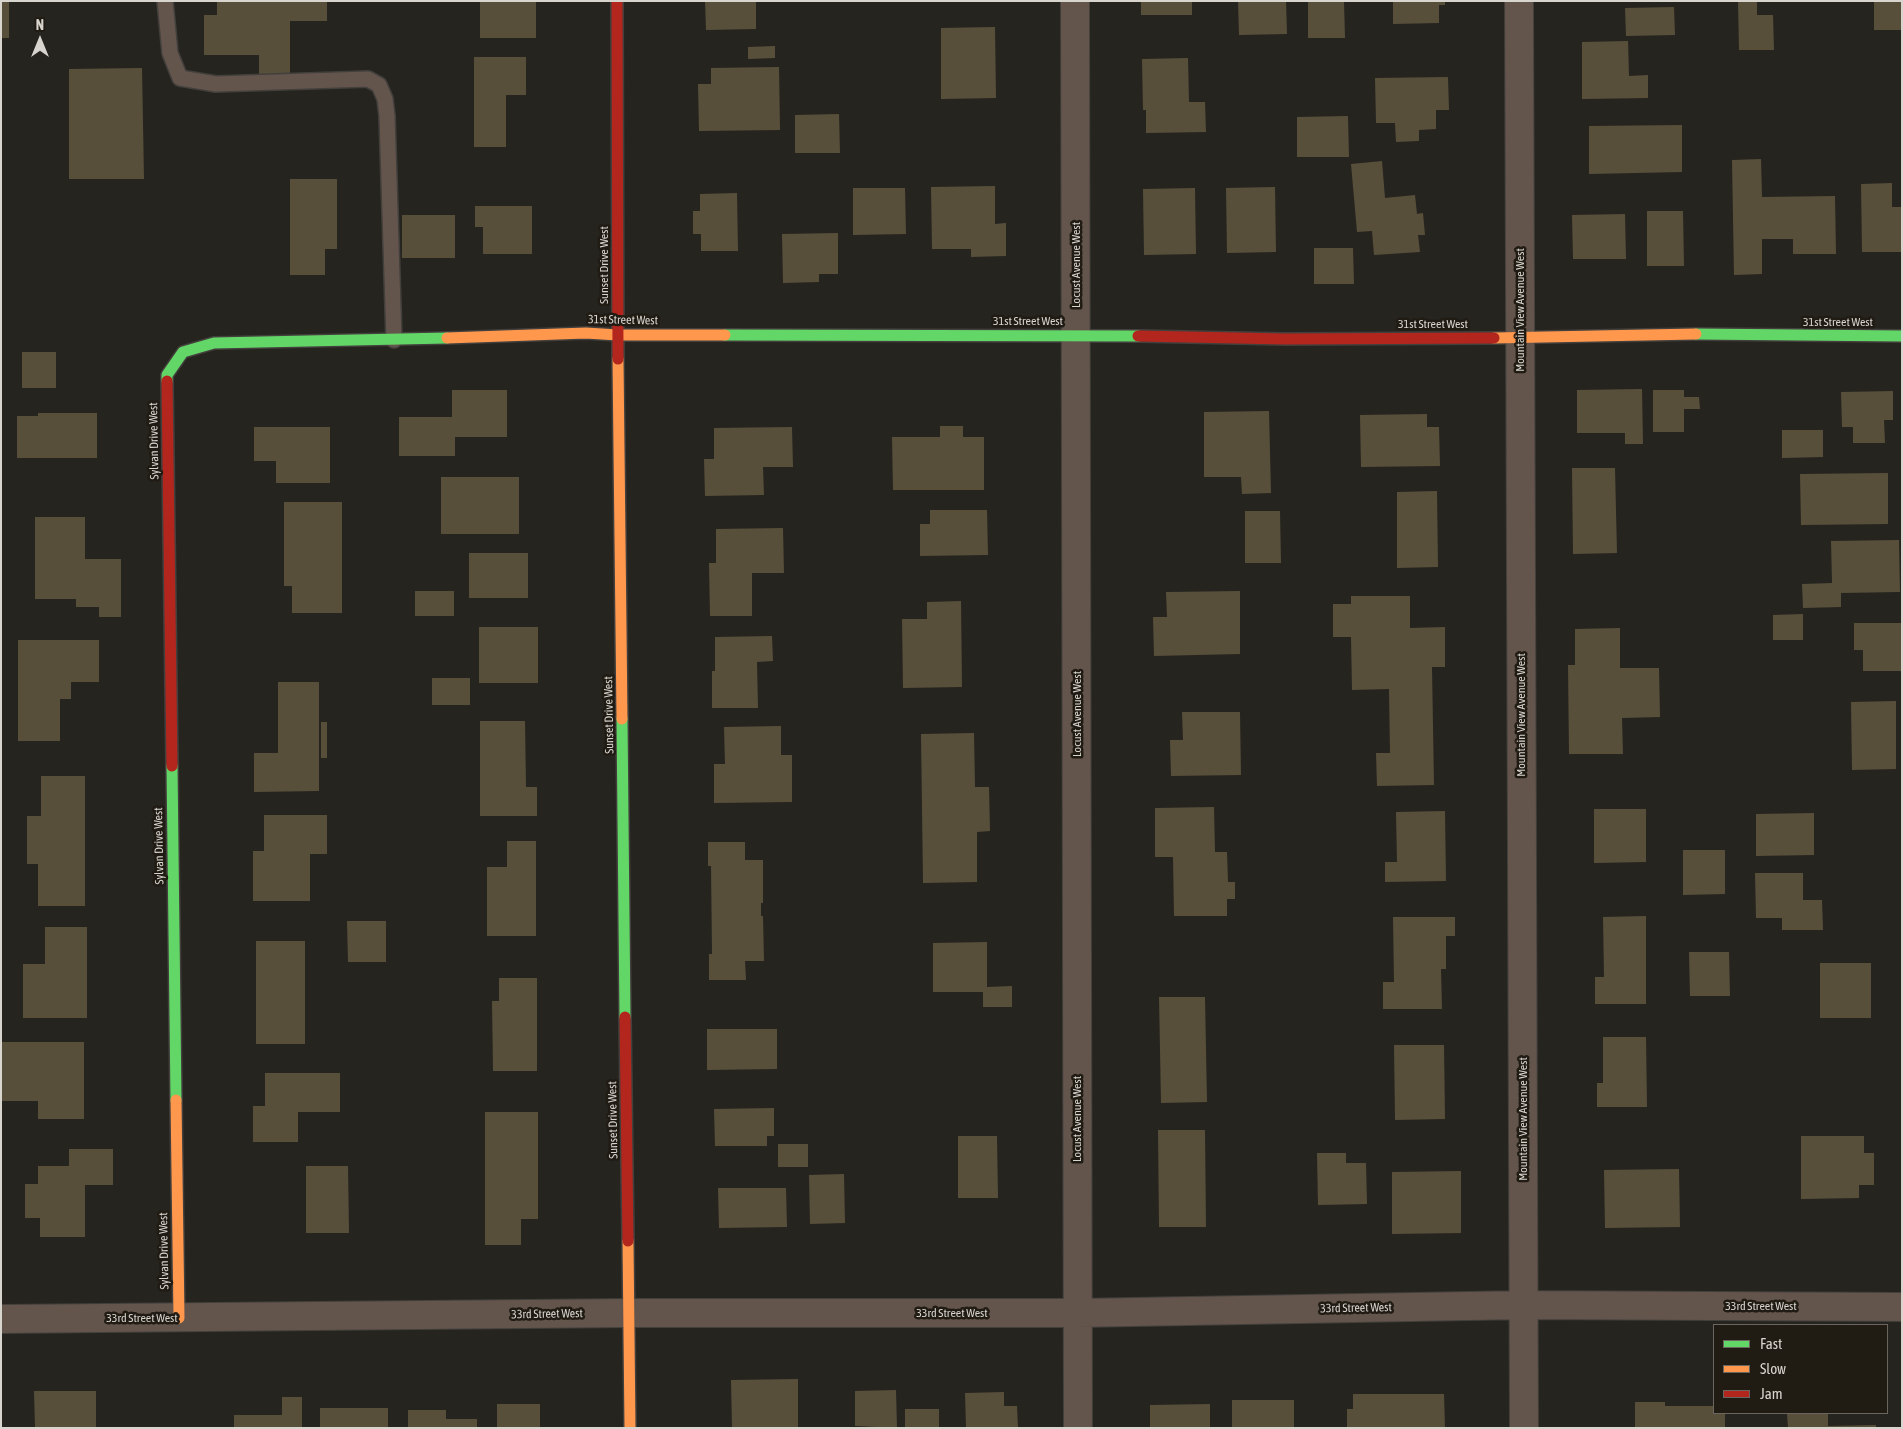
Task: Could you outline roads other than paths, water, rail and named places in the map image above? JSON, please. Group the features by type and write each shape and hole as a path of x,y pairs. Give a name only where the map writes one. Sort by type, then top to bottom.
{"street":[{"name":"Sunset Drive West","path":"617,1 618,335 630,1428"},
{"name":"Locust Avenue West","path":"1075,1 1078,1428"},
{"name":"Mountain View Avenue West","path":"1519,1 1524,1428"},
{"name":"31st Street West","path":"167,375 183,352 214,343 394,340 586,333 618,335 1076,335 1285,339 1520,338 1680,334 1902,336"},
{"name":"Sylvan Drive West","path":"167,375 178,1318"},
{"name":"33rd Street West","path":"1,1319 630,1313 1078,1313 1524,1304 1902,1307"}],"lane":[{"path":"165,1 170,54 180,78 216,84 368,79 379,85 385,99 387,116 394,340"}]}
